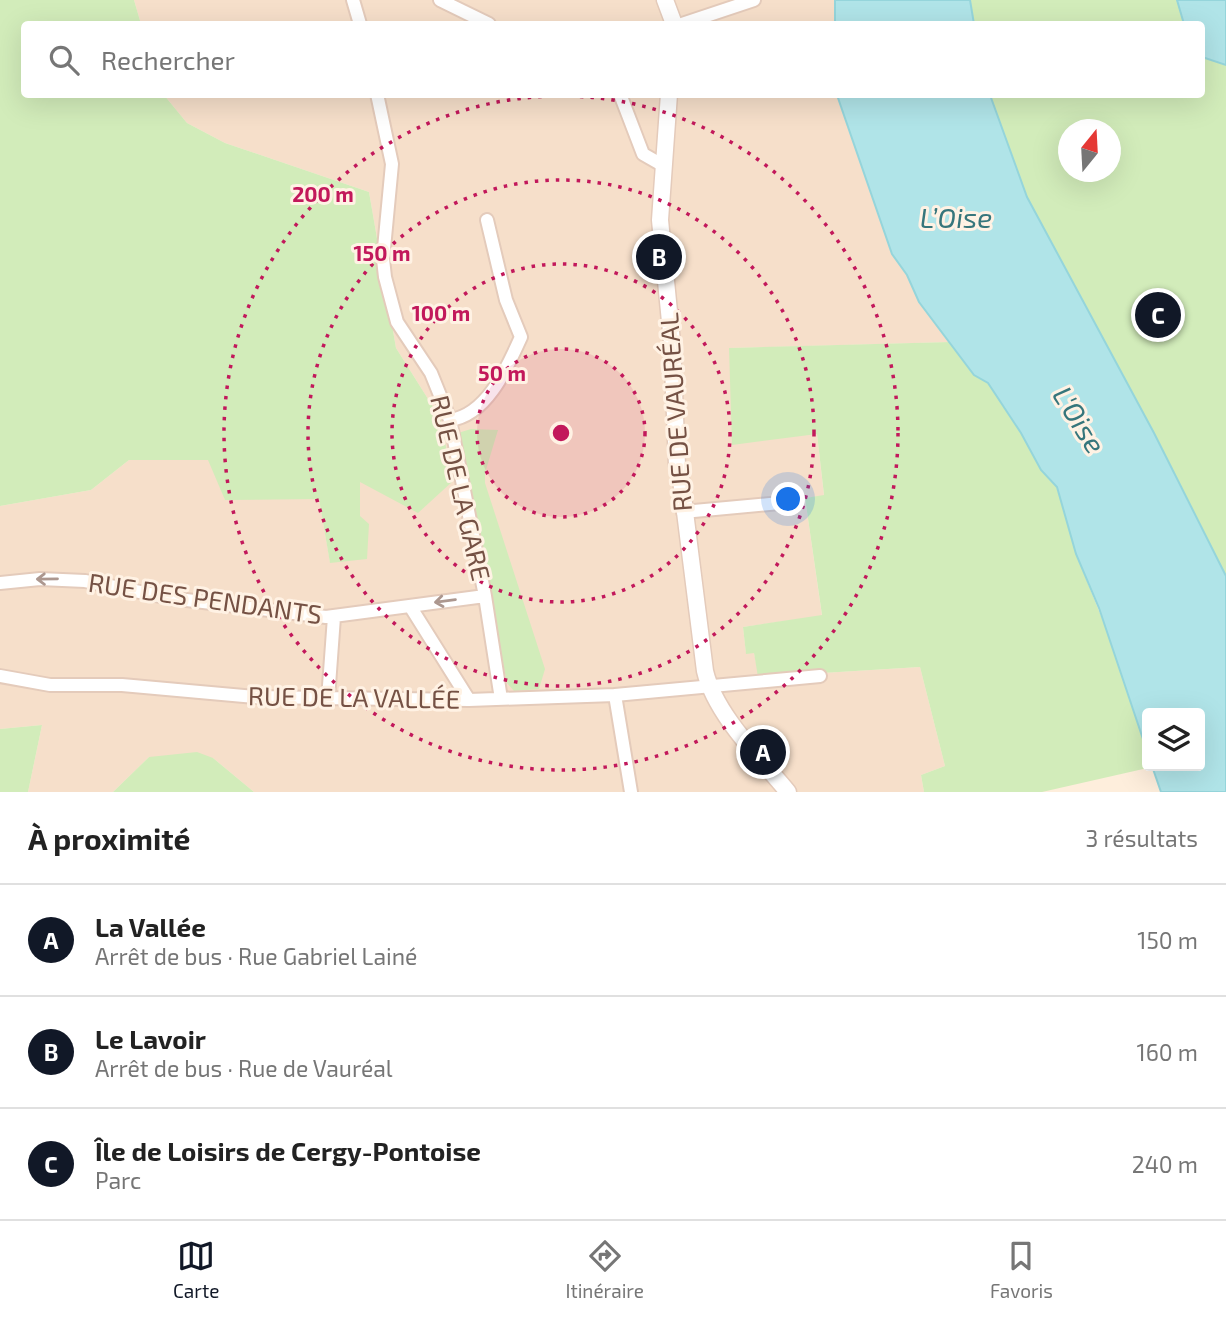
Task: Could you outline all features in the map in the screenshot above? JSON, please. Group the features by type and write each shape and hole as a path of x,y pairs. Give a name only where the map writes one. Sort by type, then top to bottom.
{"street":[{"path":"353,0 359,21"},
{"path":"440,0 483,21"},
{"path":"665,0 674,21"},
{"path":"691,21 754,0"},
{"name":"RUE DE LA GARE","path":"378,98 392,164 383,259 385,276 397,322 431,373 450,420 485,596 501,699"},
{"path":"622,98 643,154 664,166"},
{"name":"RUE DE VAURÉAL","path":"669,98 660,219 672,342 674,432 708,687"},
{"path":"450,420 464,417 478,408 508,367 521,337 506,300 486,220"},
{"path":"683,512 780,503"},
{"name":"RUE DES PENDANTS","path":"0,583 68,580 170,598 334,617 485,596"},
{"path":"410,606 469,700"},
{"path":"328,699 334,617"},
{"name":"RUE DE LA VALLÉE","path":"0,676 50,685 122,685 243,696 469,700 615,695 820,676"},
{"path":"708,687 744,739 788,792"},
{"path":"615,695 631,792"}],"shaded area":[{"path":"134,0 835,0 835,21 140,21"},
{"path":"166,98 838,98 892,254 907,275 919,302 950,342 730,348 817,434 824,496 805,498 822,616 743,627 746,653 754,653 759,677 920,667 945,766 921,775 924,792 254,792 213,758 149,757 113,792 28,792 42,725 0,729 0,506 91,490 129,460 209,460 225,499 319,499 330,562 360,517 360,482 440,418 396,348 369,192 225,143 187,123"}],"green space":[{"path":"0,0 134,0 140,21 21,21 21,98 166,98 187,123 225,143 369,192 396,348 440,418 453,481 418,513 360,482 360,516 369,524 367,559 330,563 319,499 225,500 208,460 129,460 91,490 0,506"},
{"path":"970,0 1226,0 1226,576 1154,433 1027,197 991,98 1205,98 1205,21 974,21"},
{"path":"950,342 974,375 988,383 1057,487 1076,554 1107,631 1142,736 1142,769 1042,792 924,792 921,775 945,766 920,667 758,677 754,653 746,654 743,627 822,615 805,498 824,495 817,434 732,445 729,348"},
{"path":"471,429 498,430 485,473 485,483 545,669 539,689 514,691 507,683 458,433"},
{"path":"42,725 28,792 0,792 0,729"},
{"path":"197,752 213,758 254,792 113,792 149,757"}],"water":[{"path":"835,0 970,0 974,21 835,21"},
{"path":"1177,0 1226,0 1226,65 1205,58 1205,21 1183,21"},
{"name":"L’Oise","path":"838,98 991,98 1027,197 1154,433 1226,576 1226,792 1161,792 1154,771 1205,771 1205,708 1142,708 1142,736 1099,608 1076,554 1057,487 1041,470 1021,433 988,383 974,375 919,302 907,275 892,254"}],"place":[{"name":"Le Lavoir","path":"659,257"},
{"name":"Île de Loisirs de Cergy-Pontoise","path":"1158,315"},
{"name":"La Vallée","path":"763,752"}],"water label":[{"name":"L'Oise","path":"1079,420"}]}
